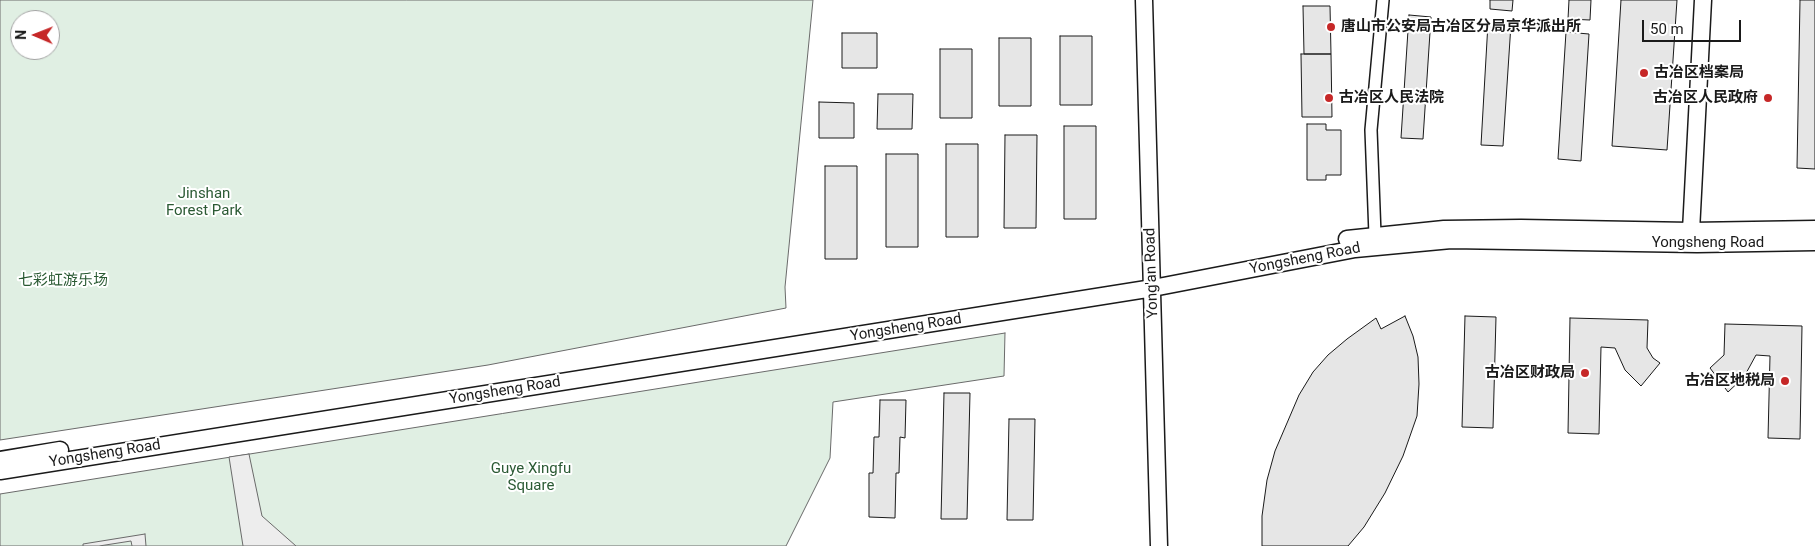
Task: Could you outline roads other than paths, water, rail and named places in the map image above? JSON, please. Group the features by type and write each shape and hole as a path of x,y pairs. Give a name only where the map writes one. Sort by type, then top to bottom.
{"main road":[{"name":"Yong'an Road","path":"1144,0 1159,546"},
{"path":"1690,230 1703,0"},
{"name":"Yongsheng Road","path":"0,460 1153,283 1354,238 1375,235 1444,229 1815,229"},
{"name":"Yongsheng Road","path":"0,472 1355,249 1451,240 1697,244 1815,242"}],"street":[{"path":"1375,235 1371,130 1383,0"}],"place":[{"name":"唐山市公安局古冶区分局京华派出所","path":"1331,27"},
{"name":"古冶区档案局","path":"1644,73"},
{"name":"古冶区人民法院","path":"1329,98"},
{"name":"古冶区人民政府","path":"1768,98"},
{"name":"古冶区财政局","path":"1585,373"},
{"name":"古冶区地税局","path":"1785,381"}],"park label":[{"name":"Jinshan Forest Park","path":"204,202"},
{"name":"七彩虹游乐场","path":"63,281"},
{"name":"Guye Xingfu Square","path":"531,478"}]}
